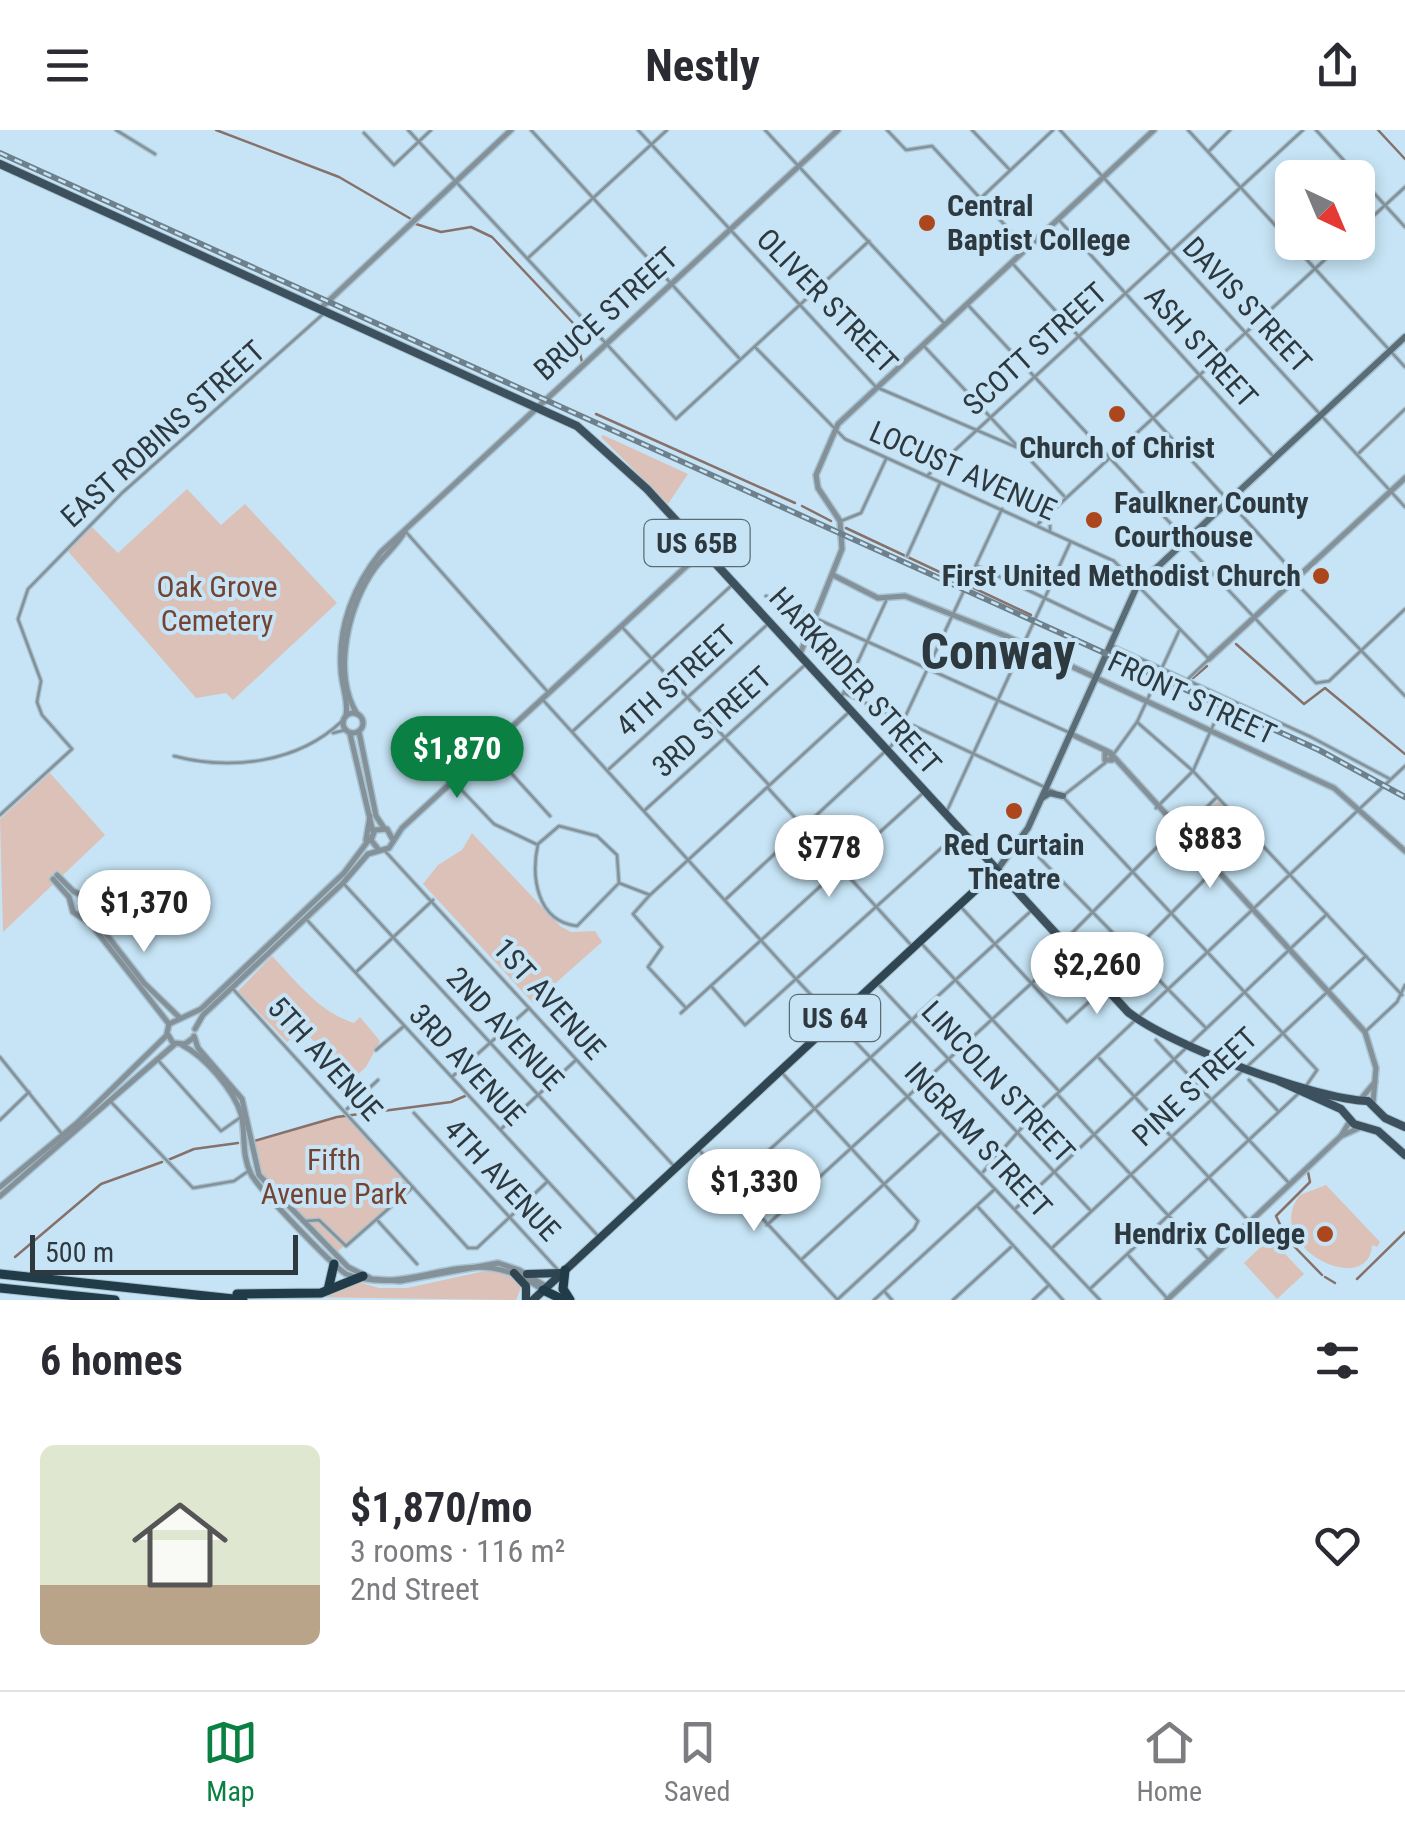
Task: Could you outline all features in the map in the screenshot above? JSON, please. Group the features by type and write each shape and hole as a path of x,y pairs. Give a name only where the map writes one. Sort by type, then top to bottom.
{"highway":[{"name":"US 64","path":"530,1300 996,870"},
{"path":"321,1294 333,1282 334,1264"},
{"path":"526,1274 563,1272 567,1300"},
{"path":"514,1273 526,1286 530,1300"},
{"path":"0,1274 243,1300"},
{"path":"199,1294 321,1294 358,1276"},
{"path":"0,1288 115,1300"},
{"path":"545,1289 567,1300"}],"main road":[{"name":"US 65B","path":"1,165 324,309"},
{"name":"HARKRIDER STREET","path":"324,309 577,426 610,452 842,696 960,831 1137,1020 1188,1045 1303,1090 1364,1127"},
{"path":"996,870 1020,840 1137,586 1405,337"},
{"path":"1038,803 1048,793 1063,796"},
{"name":"HARKRIDER STREET","path":"1303,1090 1376,1108"},
{"path":"1350,1118 1358,1101"},
{"path":"1405,1127 1376,1108 1374,1121 1364,1127 1405,1154"}],"street":[{"path":"116,130 155,154"},
{"path":"408,130 676,419 869,241"},
{"path":"364,133 394,165 431,130"},
{"path":"324,309 511,130"},
{"path":"532,130 739,358"},
{"name":"OLIVER STREET","path":"638,130 876,387 1023,450"},
{"path":"527,258 667,130"},
{"path":"765,130 944,323"},
{"name":"BRUCE STREET","path":"347,732 341,644 353,596 374,560 838,130"},
{"path":"887,130 906,150 932,146 1026,248"},
{"path":"972,130 1010,170"},
{"path":"981,198 1053,130"},
{"name":"DAVIS STREET","path":"1060,130 1405,507"},
{"path":"800,654 842,550 840,521 818,488 816,475 845,415 1154,130"},
{"path":"1188,130 1405,367"},
{"path":"1208,152 1230,130"},
{"name":"SCOTT STREET","path":"928,476 1303,130"},
{"path":"1316,130 1405,228"},
{"path":"1375,215 1405,187"},
{"name":"ASH STREET","path":"1058,219 1275,458"},
{"path":"1036,525 1325,260"},
{"path":"1011,262 1405,696"},
{"path":"966,303 1311,680 1320,684 1405,609"},
{"name":"EAST ROBINS STREET","path":"0,815 72,749 42,715 37,702 41,681 18,619 28,589 122,493 324,309"},
{"path":"922,344 1066,498"},
{"name":"LOCUST AVENUE","path":"754,346 834,432 1114,561 1209,659"},
{"path":"1357,455 1405,409"},
{"path":"840,521 861,513 887,458"},
{"path":"1188,679 1405,478"},
{"path":"907,556 940,482"},
{"path":"725,900 888,751 1002,509"},
{"path":"1050,514 1050,532"},
{"path":"405,531 549,693"},
{"name":"BRUCE STREET","path":"359,732 363,724 346,673 352,615 368,578 405,531"},
{"path":"945,814 1071,542"},
{"path":"0,1187 110,1100 156,1058 195,1033 203,1015 343,883 368,854 392,844 402,828 704,550"},
{"path":"976,566 1114,632"},
{"name":"FRONT STREET","path":"832,575 886,600 905,596 1024,644 1146,704 1334,788 1405,851"},
{"path":"352,615 353,596 368,578"},
{"path":"572,732 734,583"},
{"path":"766,596 1069,733 1119,767 1365,1032 1374,1055 1376,1108"},
{"path":"886,600 842,696 1063,796 1210,950 1318,1071 1303,1090 1090,1289"},
{"name":"4TH STREET","path":"608,770 771,622"},
{"path":"621,626 876,908 956,979 1209,1260"},
{"path":"1063,796 1118,749 1137,722 1180,630"},
{"path":"790,642 804,641"},
{"path":"1109,644 1390,779"},
{"name":"3RD STREET","path":"644,811 808,662"},
{"name":"INGRAM STREET","path":"542,699 796,979 837,1016 1100,1300"},
{"path":"686,1008 648,967 662,947 632,913 851,710"},
{"path":"1156,808 1193,771 1218,712"},
{"path":"174,756 216,763 258,760 298,750 331,733 344,718 357,714"},
{"path":"1137,722 1193,771 1402,995"},
{"path":"347,732 370,813 372,835 382,850"},
{"path":"331,733 359,732 376,816 392,844"},
{"path":"488,748 550,816"},
{"path":"982,1173 1058,1093 1405,766"},
{"path":"453,781 494,824 538,844"},
{"path":"681,1012 925,791"},
{"path":"767,1224 1030,982 1134,871 1217,797"},
{"path":"360,854 370,813"},
{"path":"559,826 597,836 616,855 620,882 581,924 568,924 546,906 534,886 538,844 559,826"},
{"path":"89,912 144,983 179,1017 188,1018 338,879 372,835 402,828"},
{"path":"710,986 745,1025 960,831"},
{"path":"1020,840 1095,910 1206,1028"},
{"name":"1ST AVENUE","path":"392,844 396,858"},
{"name":"1ST AVENUE","path":"382,850 396,858 674,1166"},
{"path":"959,904 1067,1022 1214,870"},
{"path":"89,912 73,912 72,902 55,877 82,896 89,912 169,1024"},
{"path":"620,882 650,894"},
{"name":"2ND AVENUE","path":"343,883 636,1201"},
{"path":"72,902 107,884 89,912"},
{"path":"355,974 433,900"},
{"path":"730,1185 1032,910"},
{"path":"1015,1209 1327,914"},
{"name":"3RD AVENUE","path":"306,919 599,1237"},
{"name":"PINE STREET","path":"1051,1249 1366,956"},
{"name":"LINCOLN STREET","path":"875,981 1091,1212"},
{"path":"1365,1032 1402,995 1405,986"},
{"name":"5TH AVENUE","path":"232,988 468,1248 478,1248 510,1218"},
{"path":"452,1077 530,1006"},
{"path":"0,1196 158,1049 169,1024 179,1017"},
{"path":"188,1018 198,1048 242,1099 257,1172 358,1276 400,1282 488,1263 506,1264 545,1289"},
{"path":"376,1050 404,1026"},
{"path":"167,1032 231,1094 242,1117 249,1170 334,1264 374,1286 403,1287 486,1268 514,1273 545,1289"},
{"path":"1156,1040 1290,1184"},
{"path":"1098,1056 1250,1222"},
{"path":"0,1058 65,1137"},
{"path":"156,1058 221,1131 242,1117"},
{"path":"500,1130 577,1059"},
{"path":"695,1146 837,1300 918,1221 779,1069"},
{"path":"1358,1101 1376,1079"},
{"path":"349,1114 378,1080"},
{"path":"1249,1080 1279,1112"},
{"path":"0,1120 30,1091"},
{"path":"110,1100 192,1188 234,1181 249,1170"},
{"name":"4TH AVENUE","path":"414,1113 563,1272"},
{"path":"1127,1254 1167,1300 1341,1136 1350,1118"},
{"path":"1341,1136 1364,1127"},
{"path":"800,1260 942,1132"},
{"path":"14,1185 34,1159"},
{"path":"510,1218 547,1182"},
{"path":"304,1222 319,1220 344,1246 413,1188"},
{"path":"874,1300 996,1188"},
{"path":"977,1206 1062,1300"},
{"path":"377,1220 417,1264"},
{"path":"954,1300 1013,1246"},
{"path":"1033,1300 1049,1285"},
{"path":"884,1291 892,1300"}],"green space":[{"path":"601,437 688,474 668,504"},
{"name":"Oak Grove Cemetery","path":"187,489 221,525 245,504 337,603 233,700 226,693 196,698 66,549 91,526 118,553"},
{"path":"50,773 105,835 3,932 0,819"},
{"path":"1218,801 1248,834 1217,864 1186,831"},
{"path":"472,833 560,926 571,932 595,931 602,942 533,1003 423,884 438,865 462,850"},
{"path":"272,956 320,1004 354,1023 360,1017 380,1041 366,1067 347,1084 343,1072 302,1029 287,1042 238,991"},
{"name":"Fifth Avenue Park","path":"345,1114 410,1188 336,1253 264,1177 251,1142"},
{"path":"1326,1185 1380,1242 1377,1247 1372,1245 1366,1261 1354,1268 1320,1260 1304,1248 1294,1232 1291,1214 1300,1195"},
{"path":"1270,1238 1304,1274 1277,1299 1244,1263"},
{"path":"485,1271 512,1275 523,1283 516,1300 244,1296 322,1295 355,1281 379,1288 407,1288"}],"waterway":[{"path":"216,130 339,177 411,219"},
{"path":"1378,130 1405,159"},
{"path":"416,224 441,232 471,227 492,237 573,323 582,362"},
{"path":"596,414 795,503"},
{"path":"802,506 831,521"},
{"path":"846,528 1031,615"},
{"path":"1236,644 1304,704 1325,688 1405,754"},
{"path":"1193,678 1207,666"},
{"path":"1164,674 1189,683"},
{"path":"254,1141 337,1117 451,1102 465,1096"},
{"path":"168,1160 194,1149 238,1143"},
{"path":"15,1257 101,1184 162,1162"},
{"path":"1286,1237 1276,1216 1310,1182 1308,1172"},
{"path":"1357,1279 1405,1232"},
{"path":"1287,1239 1322,1275"},
{"path":"1325,1277 1335,1283"}],"railway":[{"path":"0,153 1319,750 1405,797"}],"place":[{"name":"Central Baptist College","path":"927,223"},
{"name":"Church of Christ","path":"1117,414"},
{"name":"Faulkner County Courthouse","path":"1094,520"},
{"name":"First United Methodist Church","path":"1321,576"},
{"name":"Red Curtain Theatre","path":"1014,811"},
{"name":"Hendrix College","path":"1325,1234"}],"district":[{"name":"Conway","path":"998,651"}]}
